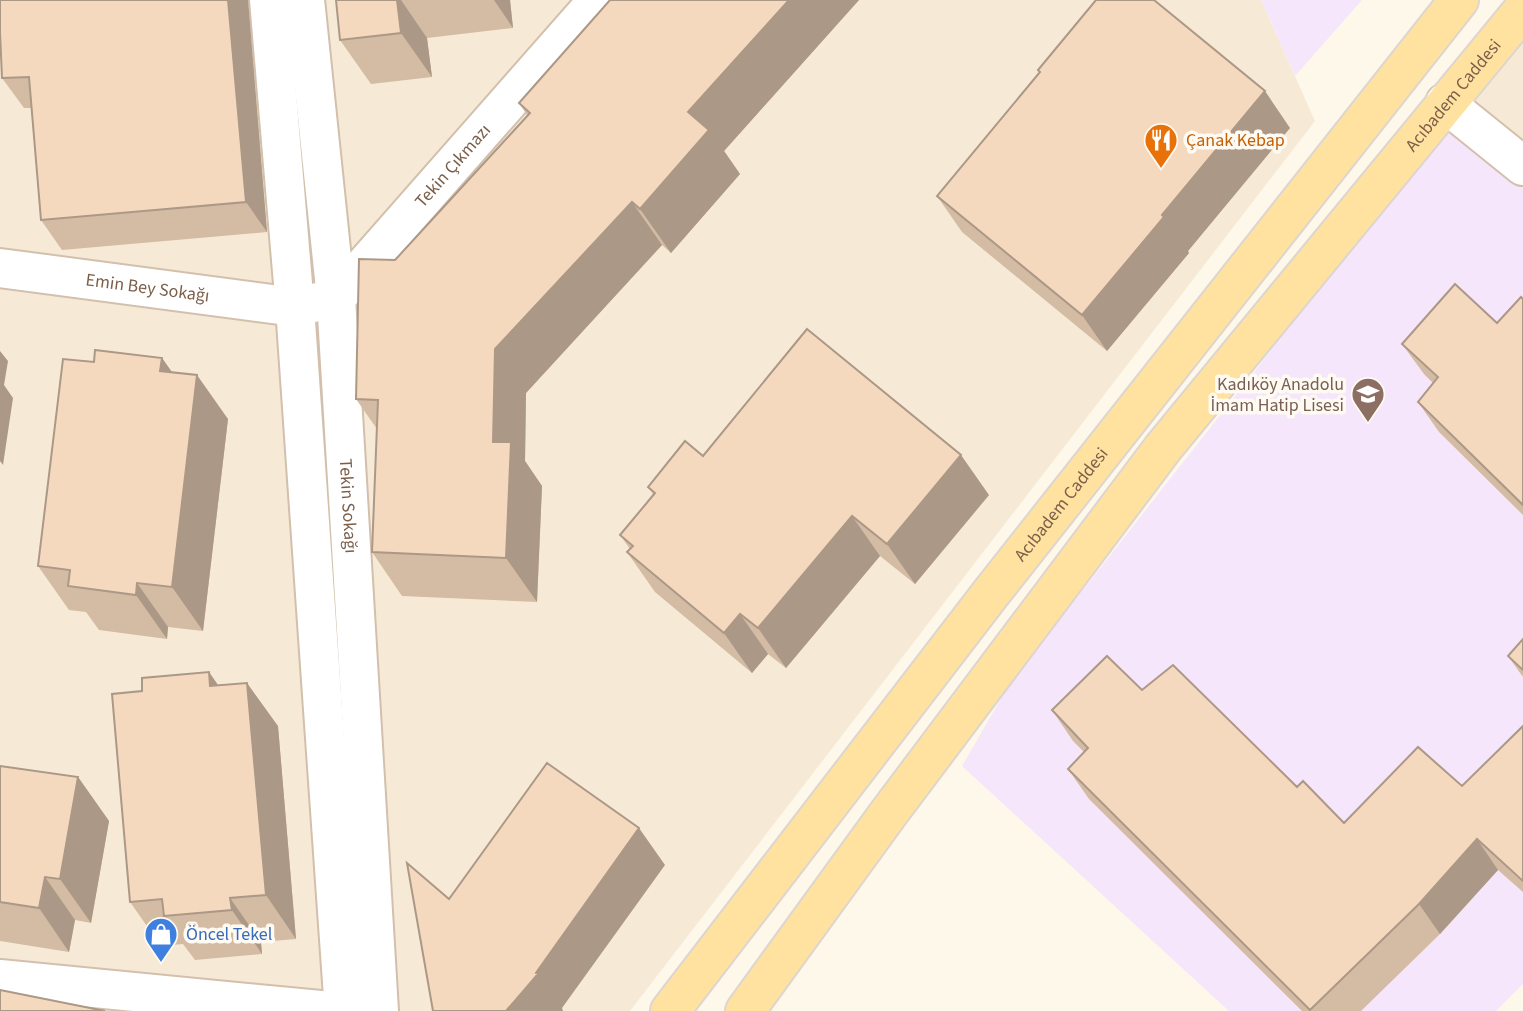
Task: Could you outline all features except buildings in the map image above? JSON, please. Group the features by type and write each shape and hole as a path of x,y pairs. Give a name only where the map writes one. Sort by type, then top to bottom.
{"main road":[{"name":"Acıbadem Caddesi","path":"670,1011 990,593 1459,0"},
{"name":"Acıbadem Caddesi","path":"745,1011 888,814 1163,448 1523,10"}],"street":[{"name":"Tekin Sokağı","path":"269,0 295,307 363,1010"},
{"name":"Tekin Sokağı","path":"305,0 336,298 363,1010"},
{"name":"Tekin Çıkmazı","path":"336,298 598,0"},
{"path":"1445,103 1523,166"},
{"name":"Emin Bey Sokağı","path":"0,268 295,307"},
{"path":"295,307 336,298"},
{"path":"0,979 331,1011"}],"shaded area":[{"path":"0,0 256,0 333,1011 0,1011"},
{"path":"317,0 1261,0 1315,121 630,1011 385,1011"},
{"path":"1261,0 1362,0 1295,76"},
{"path":"1523,32 1523,165 1457,113"},
{"name":"Kadıköy Anadolu İmam Hatip Lisesi","path":"1457,113 1523,165 1523,984 1496,1011 1229,1011 962,766 1010,683"}],"place":[{"name":"Çanak Kebap","path":"1161,170"},
{"name":"Kadıköy Anadolu İmam Hatip Lisesi","path":"1368,424"},
{"name":"Öncel Tekel","path":"161,964"}]}
